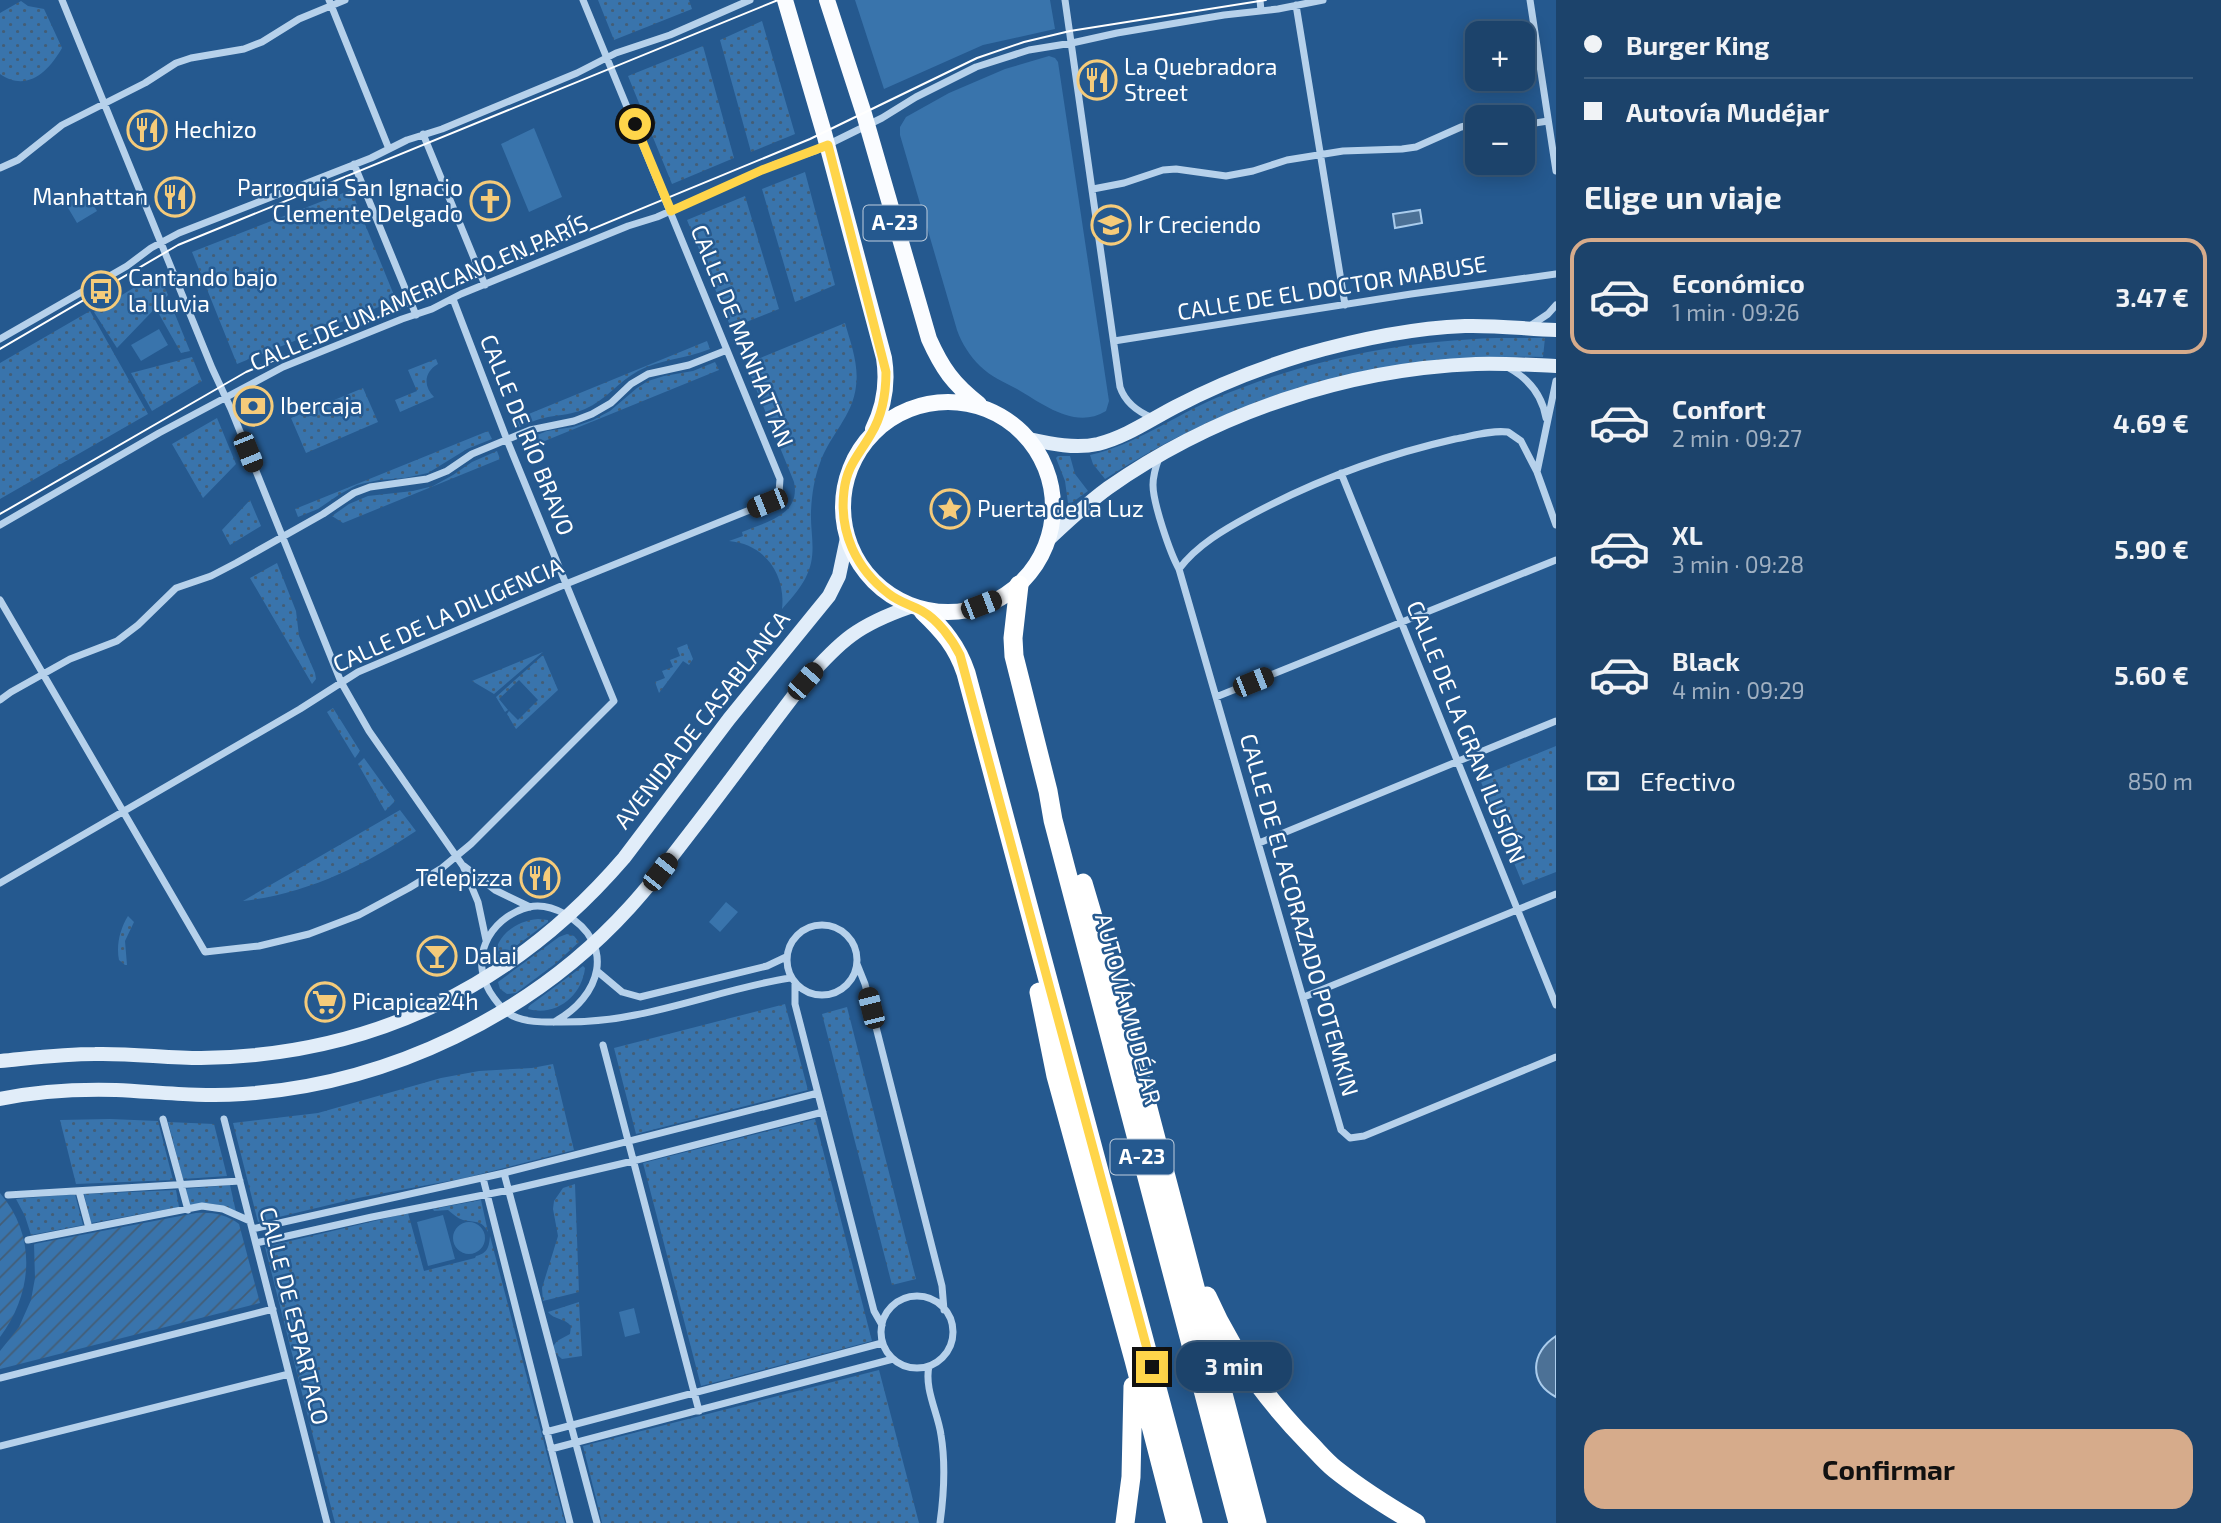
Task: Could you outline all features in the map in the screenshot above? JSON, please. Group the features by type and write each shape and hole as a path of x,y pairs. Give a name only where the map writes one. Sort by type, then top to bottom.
{"highway":[{"name":"AUTOVÍA MUDÉJAR","path":"1019,585 1013,638 1014,656 1053,820 1238,1523"},
{"name":"A-23","path":"916,609 945,632 960,655 1193,1523"},
{"path":"1048,791 1073,850 1134,1055 1257,1523"},
{"path":"1019,871 1019,898 1056,1076 1176,1523"},
{"path":"1174,1206 1199,1279 1218,1322 1253,1378 1332,1467 1377,1500 1416,1523"},
{"path":"1125,1523 1131,1478 1134,1360"}],"main road":[{"name":"A-23","path":"785,0 828,145 886,372 883,400 871,435"},
{"name":"A-23","path":"827,0 929,339 953,381 983,408 1018,428 1029,439 1046,467 1053,494 1048,540 1038,562 1019,585 999,598 981,605 949,611 916,609 889,595 870,577 847,538 843,505 844,488 850,469 871,435 902,411 956,402 983,408"},
{"path":"1029,439 1061,445 1098,444 1128,433 1203,393 1241,377 1302,355 1359,341 1413,331 1466,326 1556,330"},
{"path":"1048,540 1107,489 1221,424 1259,408 1318,389 1426,368 1499,364 1556,366"},
{"name":"AVENIDA DE CASABLANCA","path":"0,1061 95,1054 201,1058 260,1054 311,1046 358,1036 409,1018 483,979 530,948 568,916 624,858 729,719 826,600 839,576 847,538"},
{"path":"0,1098 75,1090 177,1095 243,1094 329,1082 377,1069 471,1029 531,993 593,944 630,908 805,681 830,653 864,626 916,609"}],"street":[{"path":"62,0 341,682 369,731 463,866 478,902 486,940"},
{"path":"0,168 18,160 62,125 145,83 176,63 244,49 262,42 330,3 345,0"},
{"name":"CALLE DE MANHATTAN","path":"583,0 780,479 779,493"},
{"path":"0,339 179,233 355,164 423,134 442,129 577,73 607,57 670,35 750,0"},
{"path":"1065,0 1121,392 1139,411 1154,418"},
{"path":"1260,0 1261,11"},
{"name":"CALLE DE UN AMERICANO EN PARÍS","path":"0,525 159,433 283,367 416,315 628,226 648,221 767,168 828,145 976,67 1029,50 1144,28 1324,0"},
{"path":"1530,0 1556,171"},
{"path":"330,3 389,149"},
{"path":"1296,5 1345,305"},
{"path":"1535,123 1548,121"},
{"path":"1093,189 1124,183 1163,170 1175,169 1226,176 1253,172 1279,162 1355,149 1416,147 1465,126"},
{"path":"423,134 485,285"},
{"path":"355,164 416,315"},
{"name":"CALLE DE EL DOCTOR MABUSE","path":"1114,341 1556,274"},
{"name":"CALLE DE RÍO BRAVO","path":"453,299 507,440 614,701 457,857"},
{"path":"1525,329 1548,314 1556,304"},
{"path":"0,700 70,659 117,641 127,635 176,588 219,572 323,514 354,493 370,487 427,479 447,471 472,454 540,427 583,418 611,403 631,384 648,374 689,365 727,350"},
{"path":"1499,364 1527,380 1540,397 1547,420"},
{"path":"1537,472 1556,381"},
{"path":"1179,569 1190,555 1236,523 1295,492 1341,473 1425,446 1500,431 1515,435 1521,441 1537,472 1556,525"},
{"name":"CALLE DE EL ACORAZADO POTEMKIN","path":"1160,457 1153,482 1154,495 1173,558 1179,569 1341,1130 1350,1138 1364,1136 1556,1057"},
{"name":"CALLE DE LA GRAN ILUSIÓN","path":"1341,473 1556,1005"},
{"name":"CALLE DE LA DILIGENCIA","path":"0,883 364,669 767,503 779,493"},
{"path":"1216,697 1556,560"},
{"path":"0,600 205,952 259,946 309,933 359,915 409,888 457,857"},
{"path":"1259,843 1556,721"},
{"path":"463,866 495,890 530,907 548,907 568,916 585,930 597,956 597,971 591,988 580,1004 554,1022"},
{"path":"1304,997 1556,894"},
{"path":"530,907 506,919 491,933 486,940 482,957 483,979 492,995 505,1010 524,1020 593,1021 634,1016 759,984 793,981 812,995 832,995 849,983 857,964"},
{"path":"814,925 825,925 846,934 853,943 857,964 865,984 942,1286 944,1310 951,1323 951,1340 944,1355 929,1366 907,1367 893,1359 883,1343 882,1325 874,1311 795,1004 793,981 787,968 786,957 795,936 814,925"},
{"path":"597,971 622,992 640,997 767,966 786,957"},
{"path":"603,1045 699,1411"},
{"path":"28,1240 202,1206 214,1207 251,1225 483,1178 818,1093"},
{"path":"256,1243 509,1190 823,1112"},
{"path":"163,1119 188,1210"},
{"name":"CALLE DE ESPARTACO","path":"224,1119 327,1523"},
{"path":"504,1173 597,1523"},
{"path":"483,1178 570,1523"},
{"path":"8,1195 240,1181"},
{"path":"79,1191 89,1228"},
{"path":"882,1325 890,1309 904,1299 930,1299 944,1310"},
{"path":"0,1378 273,1309"},
{"path":"546,1432 593,1416 883,1343"},
{"path":"551,1449 893,1359"},
{"path":"929,1366 927,1378 939,1421 944,1457 940,1523"},
{"path":"0,1446 289,1374"}],"shaded area":[{"path":"598,0 689,0 692,9 614,40"},
{"path":"855,0 1050,0 1055,29 983,45 884,89"},
{"path":"21,1 28,6 44,9 62,48 44,71 36,77 19,81 0,74 0,13"},
{"path":"762,21 795,134 751,152 720,40"},
{"path":"703,46 734,158 672,184 628,76"},
{"path":"1049,56 1058,62 1109,401 1106,411 1083,418 1048,408 998,379 980,366 967,350 957,330 900,135 900,127 906,117 949,93 1005,69"},
{"path":"534,128 562,197 529,212 501,144"},
{"path":"805,172 835,285 795,302 762,189"},
{"path":"84,189 97,211 77,223 64,201"},
{"path":"351,190 396,300 237,364 192,252"},
{"path":"745,196 779,309 731,328 687,220"},
{"path":"1420,210 1422,223 1395,228 1393,214"},
{"path":"158,273 168,295 117,348 94,312"},
{"path":"170,302 190,351 181,353 159,314"},
{"path":"90,311 148,414 0,499 0,363"},
{"path":"845,323 856,370 854,397 824,453 816,475 811,505 812,553 809,570 800,587 782,609 780,584 771,563 753,548 729,541 743,536 742,532 780,516 787,510 795,493 794,482 746,364"},
{"path":"159,329 168,345 141,361 131,345"},
{"path":"1497,338 1545,338 1543,357 1426,362 1315,384 1261,401 1208,423 1105,479 1093,464 1090,455 1139,437 1216,398 1284,373 1389,348"},
{"path":"707,341 710,349 638,371 585,409 544,418 517,428 514,420"},
{"path":"192,357 202,381 152,411 131,373"},
{"path":"436,359 438,364 430,371 427,379 428,388 434,397 400,412 395,400 417,391 408,370"},
{"path":"715,362 719,370 525,449 522,441 547,431 573,427 593,420 610,411 648,381 693,371"},
{"path":"363,388 378,422 306,453 291,418"},
{"path":"217,418 236,464 203,498 172,444"},
{"path":"488,431 492,439 467,449 428,473 357,485 318,509 298,517 295,509"},
{"path":"497,451 500,459 343,523 332,516 349,504 368,496 433,486 472,462"},
{"path":"1070,456 1075,474 1088,491 1070,504 1056,458"},
{"path":"250,500 261,526 230,545 222,530"},
{"path":"277,563 296,611 299,636 315,673 316,679 312,684 250,578"},
{"path":"687,644 693,659 689,665 683,661 659,693 655,682 665,678 662,671 673,667 670,660 680,656 677,648"},
{"path":"543,652 494,694 472,681"},
{"path":"543,655 558,690 516,729 507,714 509,711 518,720 538,700 519,680 499,699 508,710 505,712 496,697"},
{"path":"333,708 360,751 355,758 327,712"},
{"path":"1556,746 1556,872 1523,885 1479,777"},
{"path":"364,758 395,801 385,811 358,764"},
{"path":"400,810 416,831 376,856 312,885 243,901"},
{"path":"726,902 738,912 720,932 709,922"},
{"path":"128,916 134,922 125,941 125,965 119,960 118,943"},
{"path":"538,919 548,922 494,961 498,944 508,931 522,923"},
{"path":"567,934 574,936 579,942 555,964 516,993 507,994 500,989 498,982 559,937"},
{"path":"583,966 585,968 579,987 566,1002 548,1010 528,1009 529,1006"},
{"path":"785,1004 808,1090 636,1134 614,1048"},
{"path":"847,1007 916,1279 892,1285 822,1014"},
{"path":"553,1064 574,1150 465,1178 358,1198 258,1222 233,1123 318,1113 441,1078 479,1071"},
{"path":"815,1119 872,1341 701,1386 643,1163"},
{"path":"60,1120 158,1121 173,1180 76,1184"},
{"path":"168,1122 214,1124 227,1176 183,1179"},
{"path":"575,1184 579,1292 543,1301 542,1288 558,1236 554,1201 563,1188"},
{"path":"230,1185 236,1212 213,1204 189,1205 184,1189"},
{"path":"176,1190 179,1207 91,1223 84,1194"},
{"path":"0,1193 20,1227 26,1265 19,1302 0,1337"},
{"path":"75,1194 83,1225 31,1235 16,1199"},
{"path":"481,1200 488,1232 480,1223 461,1219 448,1210 433,1209"},
{"path":"196,1213 219,1214 239,1224 260,1303 0,1369 0,1351 19,1327 31,1300 35,1278 34,1244"},
{"path":"408,1213 424,1271 475,1258 487,1249 490,1236 565,1523 335,1523 265,1247"},
{"path":"443,1215 455,1259 428,1266 417,1222"},
{"path":"469,1222 480,1227 485,1238 480,1249 469,1254 458,1249 453,1238 458,1227"},
{"path":"579,1302 582,1356 562,1359 552,1348 557,1341 570,1334 571,1326 548,1312"},
{"path":"634,1308 640,1333 625,1337 619,1312"},
{"path":"1556,1336 1556,1397 1541,1383 1536,1367 1542,1350"},
{"path":"879,1370 919,1523 602,1523 583,1446"}],"tram line":[{"path":"0,349 178,245 778,0"},
{"path":"0,514 246,372 810,139 977,58 1024,42 1070,31 1266,0"}],"place":[{"name":"La Quebradora Street","path":"1097,80"},
{"name":"Hechizo","path":"147,130"},
{"name":"Manhattan","path":"175,197"},
{"name":"Parroquia San Ignacio Clemente Delgado","path":"490,201"},
{"name":"Ir Creciendo","path":"1111,225"},
{"name":"Cantando bajo la lluvia","path":"101,291"},
{"name":"Ibercaja","path":"253,406"},
{"name":"Puerta de la Luz","path":"950,509"},
{"name":"Telepizza","path":"540,878"},
{"name":"Dalai","path":"437,956"},
{"name":"Picapica24h","path":"325,1002"}],"route":[{"path":"635,124 671,211 720,187 828,145 886,372 878,421 859,451 844,488 847,538 870,577 889,595 923,611 951,639 960,655 1152,1367"}]}
